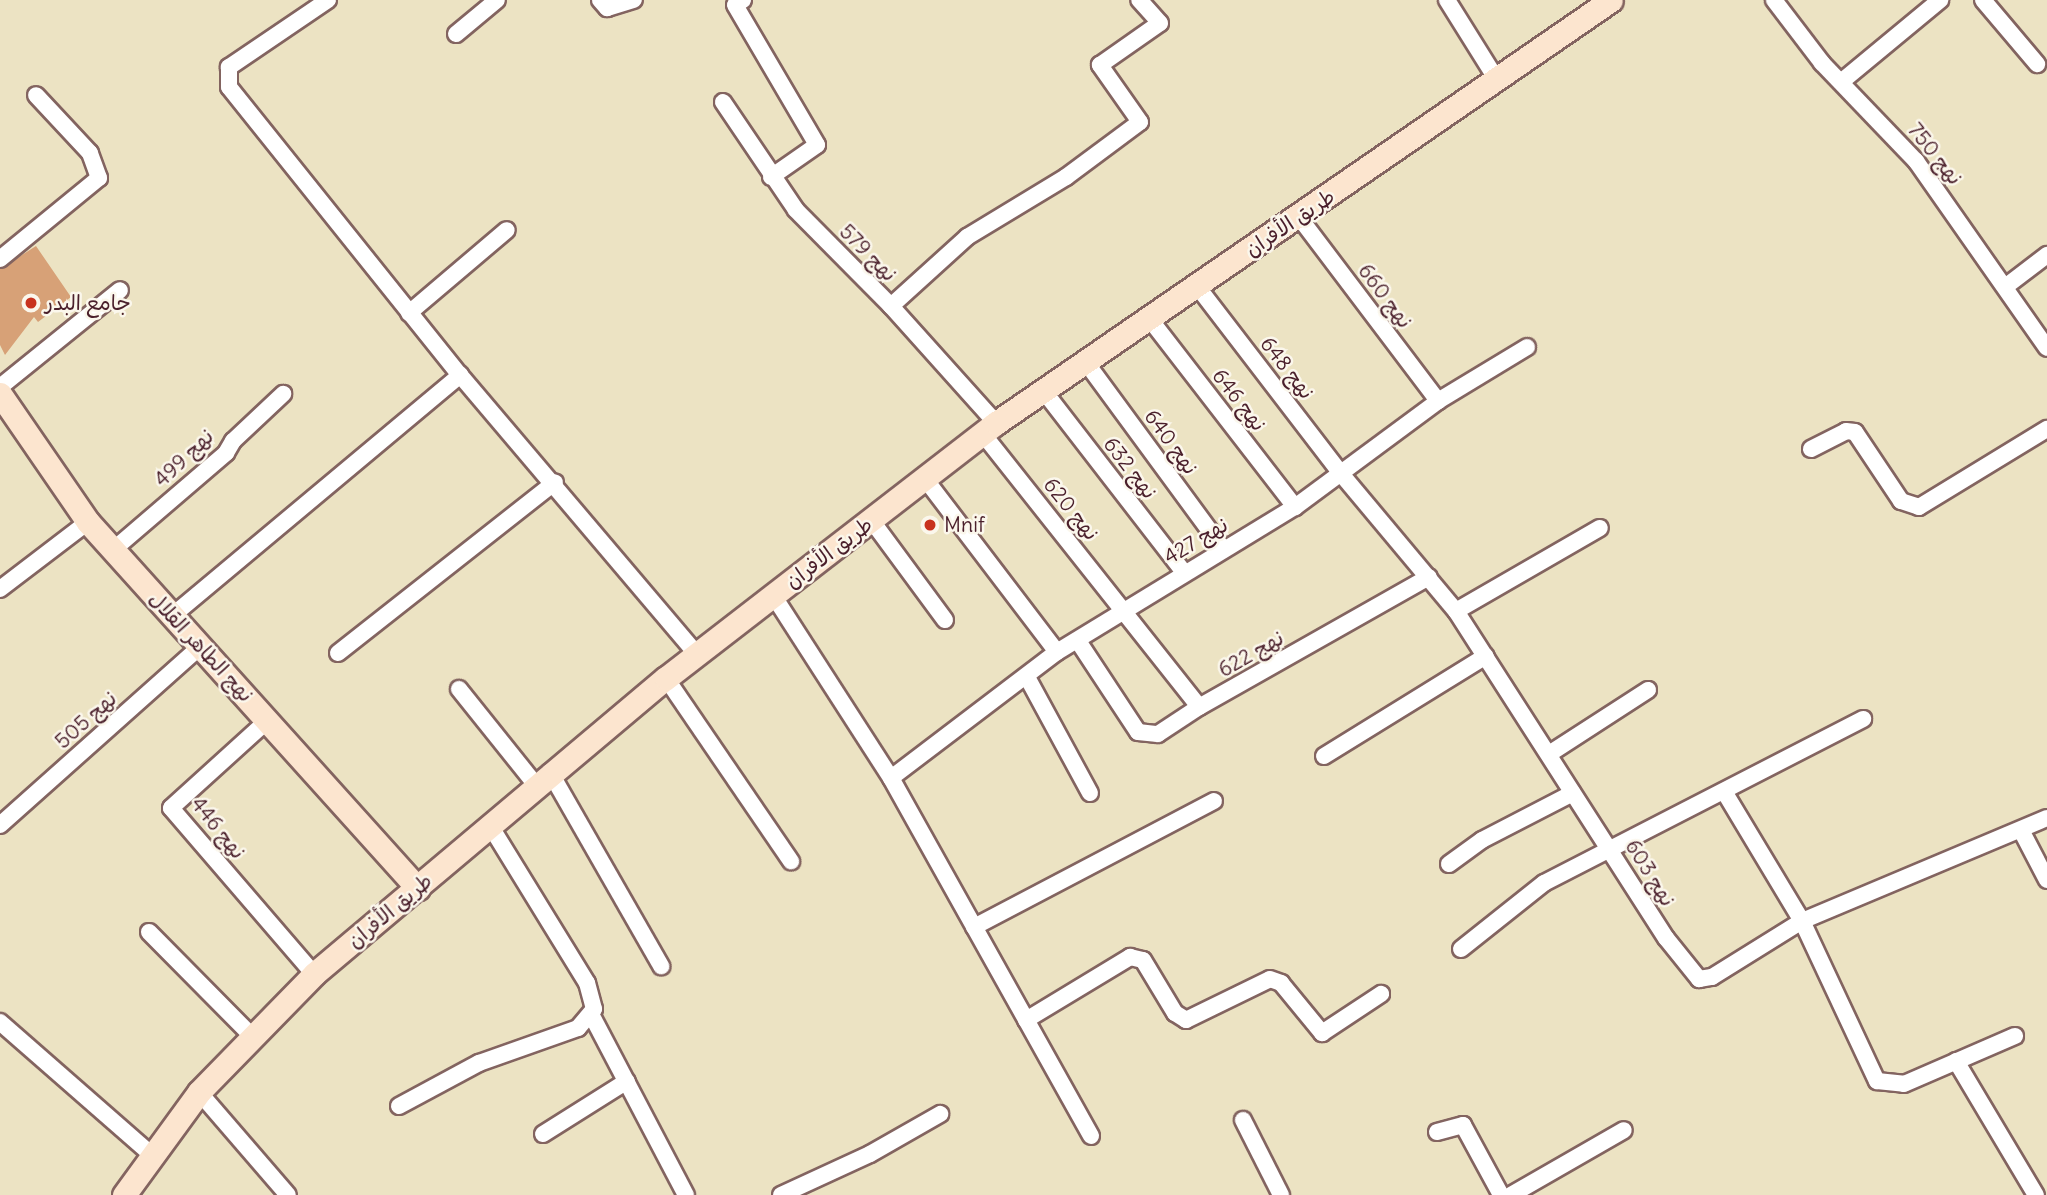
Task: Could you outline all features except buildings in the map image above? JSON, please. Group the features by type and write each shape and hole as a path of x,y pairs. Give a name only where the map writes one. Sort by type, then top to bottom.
{"main road":[{"name":"طريق الأفران","path":"124,1195 200,1092 251,1035 314,974 418,888 489,824 666,678 1044,390 1611,0"},
{"name":"نهج الطاهر القلال","path":"0,394 88,522 418,888"}],"street":[{"path":"328,0 229,67 229,87 460,375 555,482 697,654"},
{"path":"456,34 497,0"},
{"path":"603,4 634,0"},
{"path":"743,0 735,5 817,145 771,177"},
{"path":"891,306 967,237 1066,177 1140,122 1100,65 1160,23 1139,0"},
{"path":"1447,0 1497,80"},
{"name":"نهج 750","path":"1774,0 1841,82 1916,161 2047,348"},
{"path":"1841,82 1940,0"},
{"path":"1983,0 2037,64"},
{"path":"0,259 99,178 90,153 36,95"},
{"name":"نهج 579","path":"723,102 771,177 796,210 891,306 990,429"},
{"name":"نهج 660","path":"1299,217 1438,401"},
{"path":"409,313 507,230"},
{"path":"2005,286 2047,255"},
{"name":"نهج 648","path":"1197,286 1343,476"},
{"path":"0,387 120,290"},
{"name":"نهج 646","path":"1149,318 1295,507"},
{"name":"نهج 427","path":"891,778 1057,652 1125,611 1183,571 1295,507 1343,476 1438,401 1527,346"},
{"name":"نهج 640","path":"1085,361 1223,549"},
{"path":"172,616 460,375"},
{"name":"نهج 632","path":"1044,390 1183,571"},
{"name":"نهج 499","path":"113,550 226,453 233,441 283,394"},
{"name":"نهج 620","path":"990,429 1125,611"},
{"path":"1811,449 1846,431 1855,432 1901,501 1919,508 2047,429"},
{"name":"نهج 603","path":"1343,476 1456,611 1666,938 1699,979 1712,977 1801,921 2022,832 2047,818"},
{"path":"926,480 1057,652"},
{"path":"338,653 555,482"},
{"path":"872,521 945,620"},
{"path":"0,589 88,522"},
{"path":"1456,611 1600,528"},
{"name":"نهج 622","path":"1078,641 1138,732 1158,734 1199,707 1429,577"},
{"path":"773,595 891,778 1091,1136"},
{"path":"1125,611 1199,707"},
{"name":"نهج 505","path":"0,825 201,646"},
{"path":"1324,756 1486,656"},
{"path":"1027,677 1090,793"},
{"path":"666,678 791,861"},
{"path":"459,689 543,779 662,965"},
{"path":"1549,754 1648,690"},
{"path":"1461,948 1544,883 1609,847 1633,841 1863,719"},
{"name":"نهج 446","path":"268,720 171,808 314,974"},
{"path":"1449,864 1482,840 1573,793"},
{"path":"1725,793 1801,921 1873,1078 1883,1084 1904,1084 2015,1036"},
{"path":"974,927 1214,801"},
{"path":"489,824 587,983 593,1000 592,1016 686,1195"},
{"path":"2022,832 2047,880"},
{"path":"149,932 251,1035"},
{"path":"1026,1020 1130,957 1143,960 1175,1013 1186,1020 1270,979 1281,983 1322,1033 1381,994"},
{"path":"399,1106 480,1063 578,1028 592,1016"},
{"path":"0,1021 153,1156"},
{"path":"1955,1061 2036,1195"},
{"path":"543,1134 627,1081"},
{"path":"200,1092 288,1195"},
{"path":"781,1195 870,1154 940,1114"},
{"path":"1243,1120 1281,1195"},
{"path":"1437,1132 1463,1125 1501,1195"},
{"path":"1511,1195 1624,1130"}],"place":[{"name":"جامع البدر","path":"31,303"},
{"name":"Mnif","path":"930,525"}]}
